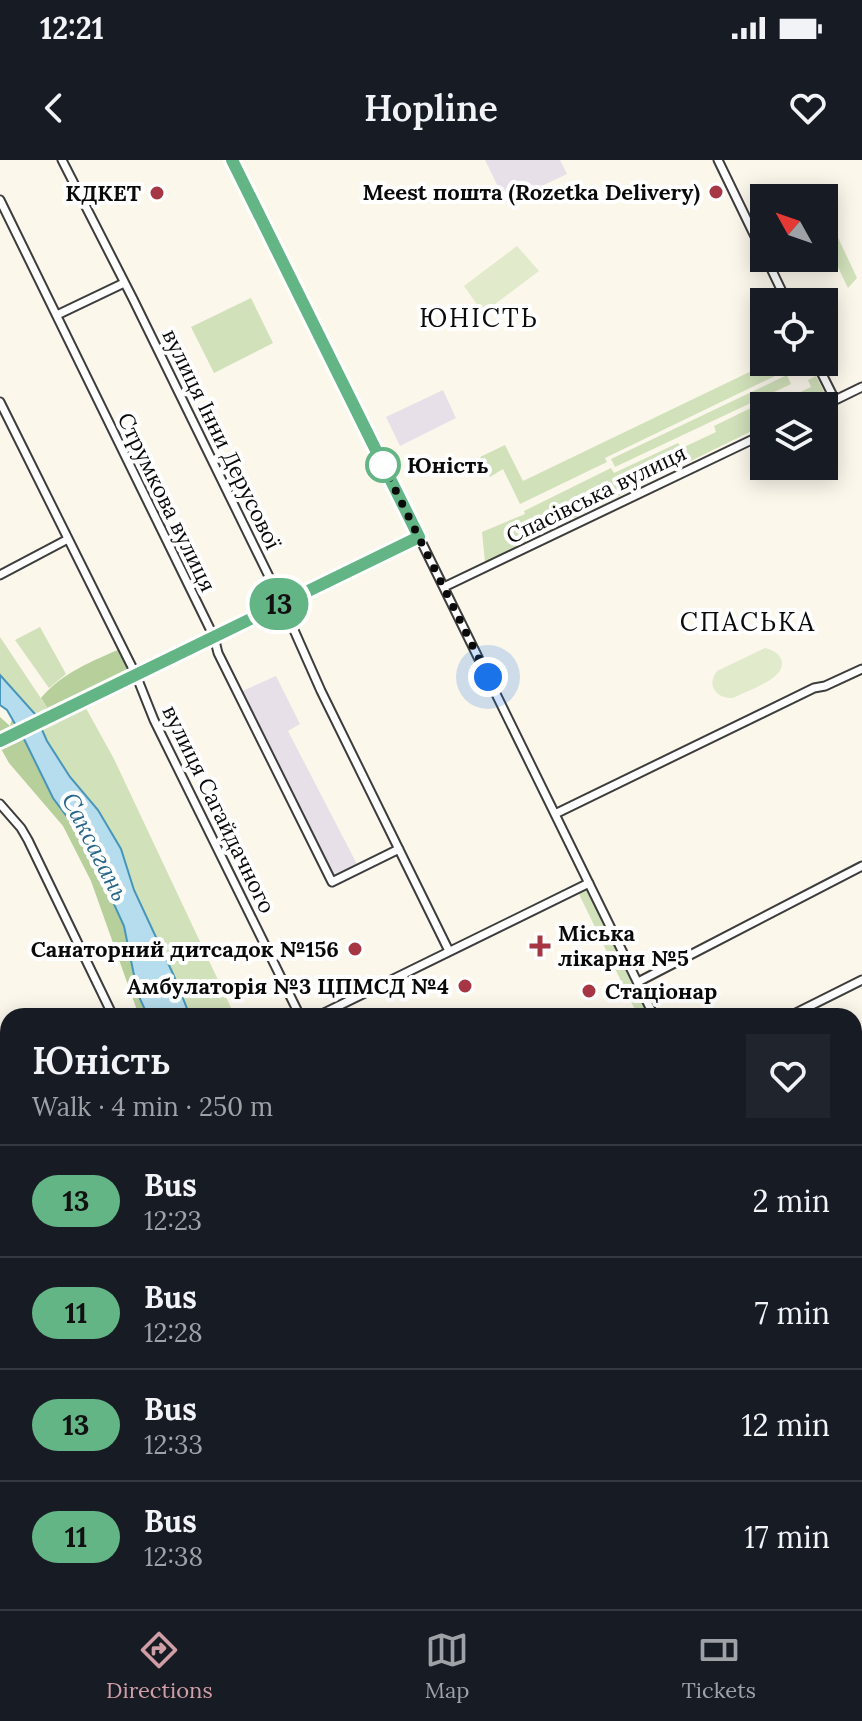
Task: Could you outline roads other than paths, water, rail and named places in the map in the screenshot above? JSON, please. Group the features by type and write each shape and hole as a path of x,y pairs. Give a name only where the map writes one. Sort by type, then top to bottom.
{"street":[{"name":"вулиця Інни Дерусової","path":"62,160 282,603 321,691 449,951"},
{"path":"232,160 650,1008"},
{"path":"718,160 750,225"},
{"name":"Струмкова вулиця","path":"0,200 332,882 399,849"},
{"path":"57,315 124,283"},
{"path":"838,399 862,387"},
{"name":"вулиця Сагайдачного","path":"0,402 296,1008"},
{"name":"Спасівська вулиця","path":"444,587 750,441"},
{"path":"0,741 419,537"},
{"path":"0,575 68,539"},
{"path":"555,814 814,688 862,669"},
{"path":"0,804 28,840 109,1008"},
{"path":"638,982 862,866"},
{"path":"334,1008 589,883"},
{"path":"806,1008 862,980"}],"water":[{"name":"Саксагань","path":"0,675 35,714 47,741 70,777 98,810 121,849 134,890 187,1008 144,1008 124,926 94,853 53,798 25,741 7,710 0,705"}],"place":[{"name":"Meest пошта (Rozetka Delivery)","path":"716,192"},
{"name":"КДКЕТ","path":"157,193"},
{"name":"Юність","path":"383,465"},
{"name":"Міська лікарня №5","path":"540,946"},
{"name":"Санаторний дитсадок №156","path":"355,949"},
{"name":"Амбулаторія №3 ЦПМСД №4","path":"465,986"},
{"name":"Стаціонар","path":"589,991"}],"district":[{"name":"ЮНІСТЬ","path":"479,318"},
{"name":"СПАСЬКА","path":"748,622"}]}
